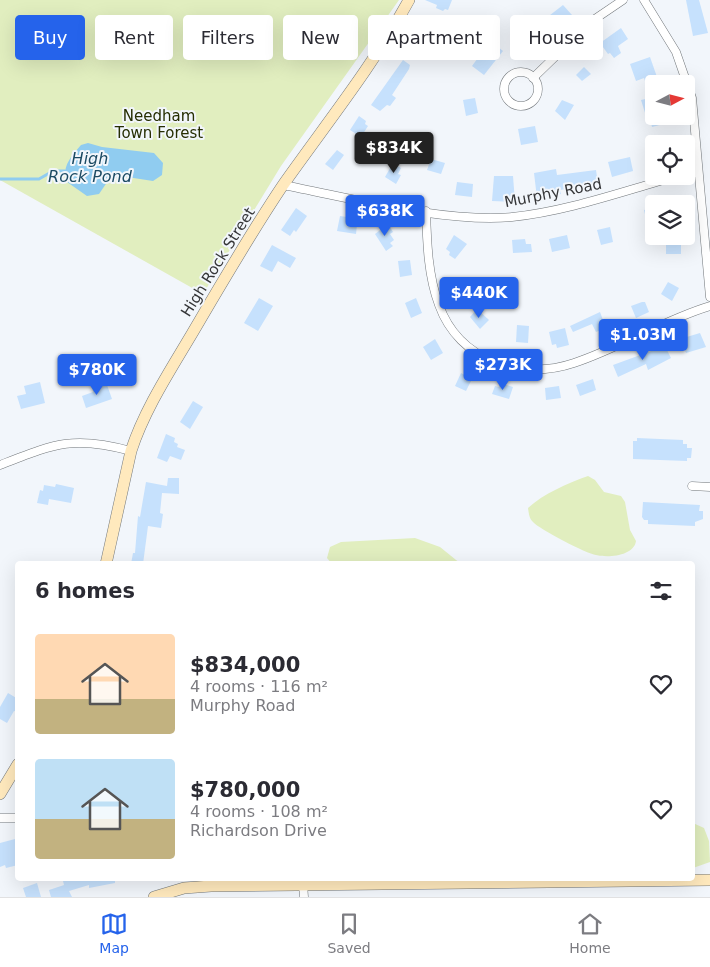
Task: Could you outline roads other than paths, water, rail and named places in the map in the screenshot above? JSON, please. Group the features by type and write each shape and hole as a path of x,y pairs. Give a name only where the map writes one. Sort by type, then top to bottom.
{"street":[{"name":"High Rock Street","path":"107,561 118,502 137,433 184,346 283,185 346,101 391,34 409,0"},
{"path":"532,78 592,21 623,0"},
{"path":"644,0 670,40 685,74 694,112 710,297"},
{"path":"522,73 532,78 538,88 533,101 522,106 509,101 504,91 509,78 522,73"},
{"name":"Murphy Road","path":"283,185 426,212 489,217 531,214 587,203 648,185"},
{"path":"426,212 431,274 441,310 455,332 471,350 498,364 531,371 572,364 710,306"},
{"path":"0,464 58,444 81,441 131,451"},
{"path":"692,486 710,487"},
{"path":"0,794 15,769"},
{"path":"0,818 15,818"},
{"path":"695,880 710,880"},
{"path":"154,897 192,887 380,882 545,881"},
{"path":"304,884 304,897"}],"water":[{"name":"High Rock Pond","path":"88,143 102,147 154,153 163,163 162,175 153,181 127,177 110,178 99,194 87,196 67,182 65,171 74,153 81,145"}],"waterway":[{"path":"0,179 39,179 53,171 65,171"}],"park label":[{"name":"Needham Town Forest","path":"159,124"}]}
